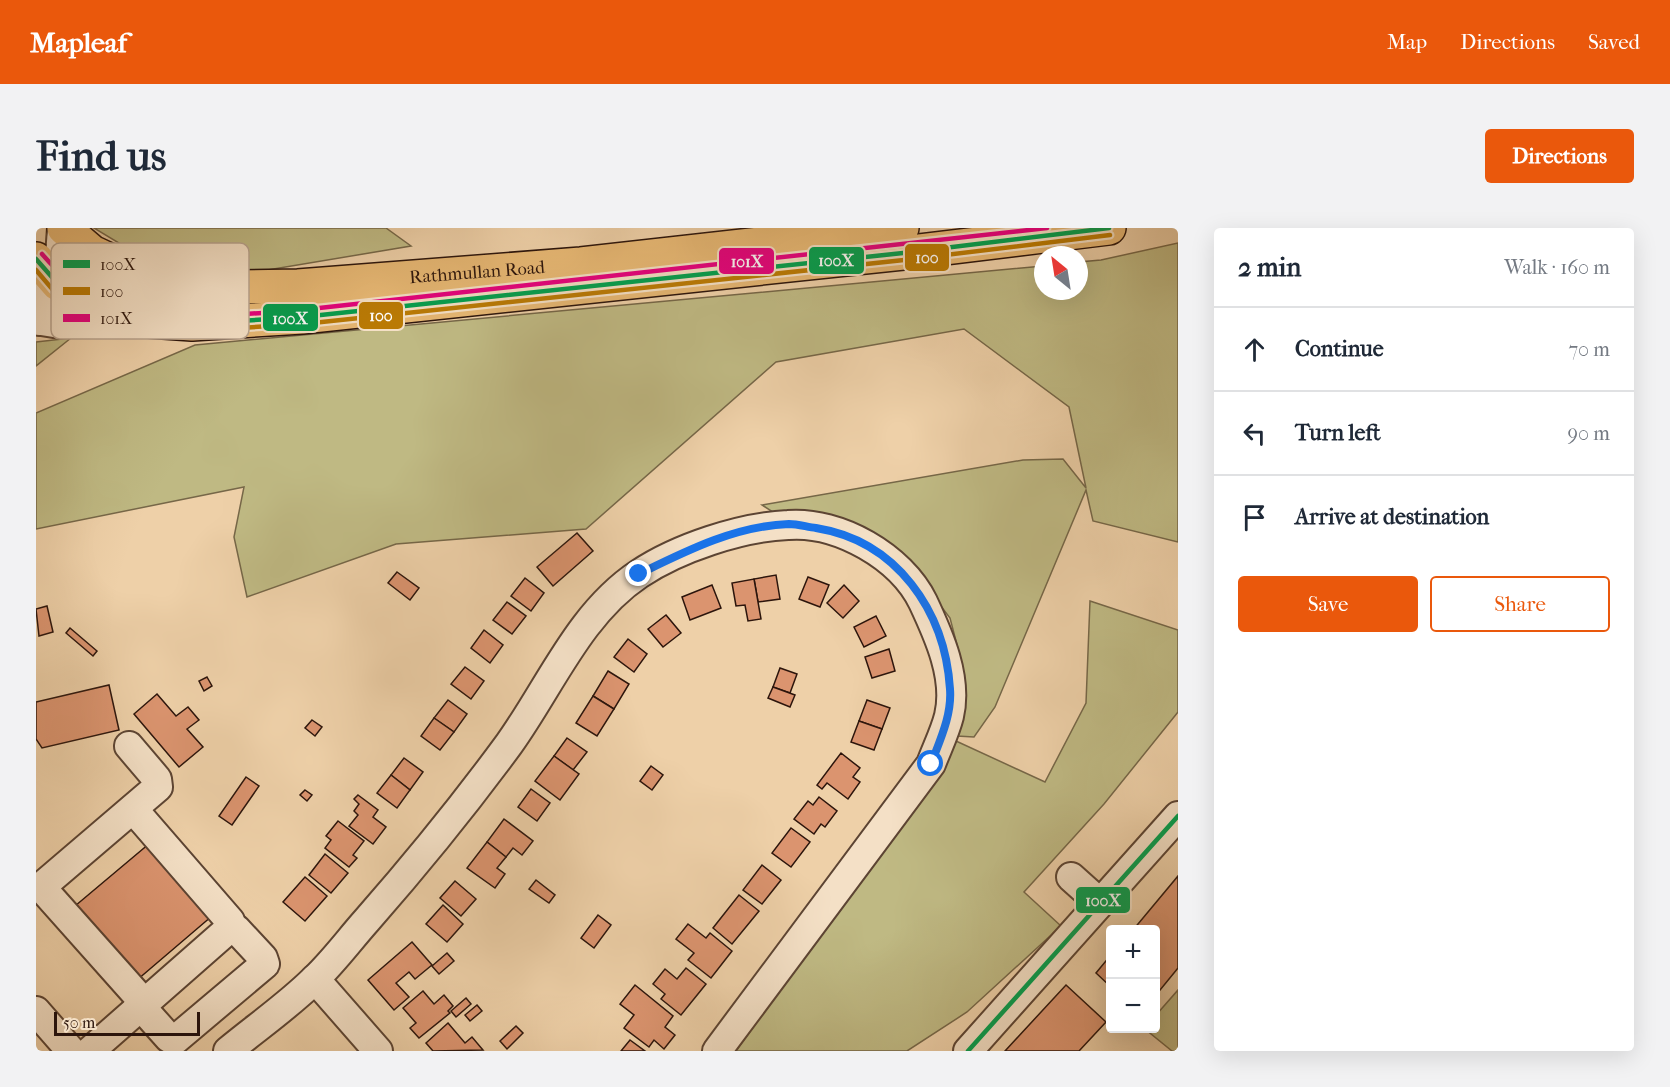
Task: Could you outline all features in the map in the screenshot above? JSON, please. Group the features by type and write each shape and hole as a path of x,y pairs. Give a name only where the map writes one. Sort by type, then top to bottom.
{"main road":[{"name":"Rathmullan Road","path":"63,228 81,243"},
{"name":"Rathmullan Road","path":"249,287 298,286 581,264 902,228"},
{"name":"Rathmullan Road","path":"249,320 302,317 891,254 1109,228"},
{"path":"36,260 47,288"}],"street":[{"name":"Rathmullan Road","path":"59,243 63,228"},
{"name":"Rathmullan Road","path":"47,288 51,273"},
{"name":"Rathmullan Road","path":"38,320 51,310"},
{"path":"228,1051 315,979 402,880 509,744 594,614 639,574 687,550 733,534 790,524 828,530 858,540 896,564 920,596 941,639 951,690 949,715 931,764 717,1051"},
{"path":"129,746 157,779 158,787 38,888 138,996 139,1008"},
{"path":"90,1051 230,928 230,921 134,809"},
{"path":"968,1051 1178,816"},
{"path":"1071,877 1100,903"},
{"path":"139,1008 144,1010 169,1038 176,1039 265,964 263,958 236,929 230,928"},
{"path":"315,979 378,1051"}],"shaded area":[{"path":"94,228 386,228 411,246 250,273 249,243 119,243"},
{"path":"1178,243 1178,542 1093,521 1086,490 995,707 974,737 957,736 961,660 950,618 916,573 776,514 762,505 1023,460 1063,459 1086,488 1069,407 964,329 776,362 586,529 396,544 247,597 234,537 244,487 36,529 36,413 195,345 1034,267 1034,300 1088,300 1088,261"},
{"path":"62,339 70,339 36,366 36,342"},
{"path":"1090,601 1178,630 1178,712 1104,804 1024,892 1061,926 967,1012 907,1051 736,1051 883,847 956,741 1045,782 1086,703"},
{"path":"1178,990 1178,1051 1172,1051 1150,1033 1160,1033 1160,1010"}],"building":[{"path":"577,533 593,551 553,586 537,567"},
{"path":"397,572 419,588 410,600 388,583"},
{"path":"776,575 780,599 758,602 754,579"},
{"path":"808,577 829,585 820,607 799,599"},
{"path":"525,578 544,593 531,611 511,596"},
{"path":"754,579 761,619 748,621 745,605 736,606 732,583"},
{"path":"712,585 721,608 690,620 682,597"},
{"path":"844,585 859,601 843,618 827,603"},
{"path":"507,602 526,616 512,634 493,620"},
{"path":"47,606 53,632 39,636 36,609"},
{"path":"666,615 681,633 663,647 648,629"},
{"path":"876,616 886,636 864,647 854,627"},
{"path":"70,628 97,651 93,656 66,633"},
{"path":"484,630 503,645 490,663 471,648"},
{"path":"628,639 647,654 634,672 614,657"},
{"path":"889,649 895,671 872,678 865,657"},
{"path":"465,667 484,681 471,699 451,684"},
{"path":"780,668 797,674 790,693 773,687"},
{"path":"608,671 629,684 614,709 593,696"},
{"path":"207,677 212,686 204,691 199,681"},
{"path":"109,685 119,730 42,748 36,739 36,702"},
{"path":"773,687 795,695 790,707 768,698"},
{"path":"157,694 176,716 188,707 199,720 187,729 203,747 179,767 134,714"},
{"path":"593,696 614,709 597,736 576,723"},
{"path":"448,700 467,714 454,732 434,718"},
{"path":"867,700 890,708 882,729 859,721"},
{"path":"434,718 454,732 440,750 421,736"},
{"path":"312,720 322,727 315,736 305,728"},
{"path":"859,721 882,729 874,750 851,742"},
{"path":"567,738 587,752 573,770 554,756"},
{"path":"841,753 860,768 853,777 860,782 848,799 827,783 822,789 817,785"},
{"path":"554,756 579,774 560,800 535,781"},
{"path":"404,758 423,772 410,790 391,775"},
{"path":"651,766 663,775 652,790 640,781"},
{"path":"391,775 410,790 397,808 377,793"},
{"path":"246,777 259,786 232,825 219,816"},
{"path":"531,789 550,803 537,821 518,807"},
{"path":"305,790 312,795 307,801 300,795"},
{"path":"358,795 378,810 373,817 386,827 373,844 349,826 358,815 354,811 359,804 354,799"},
{"path":"819,797 837,811 825,827 821,824 814,834 794,819 808,801 813,805"},
{"path":"504,819 533,841 522,855 513,848 506,857 487,842"},
{"path":"338,821 364,841 353,855 357,858 349,867 325,848 331,840 326,836"},
{"path":"791,828 810,842 791,867 772,853"},
{"path":"487,842 506,857 497,868 505,874 495,888 467,868"},
{"path":"150,843 212,916 137,980 75,906"},
{"path":"325,854 348,873 331,893 309,875"},
{"path":"762,865 781,880 762,904 743,890"},
{"path":"1178,876 1178,968 1160,990 1160,925 1137,925"},
{"path":"305,877 327,896 305,921 283,902"},
{"path":"536,880 555,895 549,903 529,889"},
{"path":"455,881 476,899 461,916 440,898"},
{"path":"739,895 759,911 732,944 713,928"},
{"path":"443,905 463,924 447,942 426,924"},
{"path":"598,915 611,925 594,948 581,938"},
{"path":"688,924 706,938 710,933 732,951 711,978 688,960 694,953 676,939"},
{"path":"412,942 432,965 415,979 409,972 396,983 409,997 394,1010 368,980"},
{"path":"447,953 454,961 439,974 432,966"},
{"path":"1106,961 1106,982 1096,973"},
{"path":"686,968 706,984 681,1015 661,999 665,994 653,984 665,969 677,979"},
{"path":"635,985 673,1016 665,1027 675,1035 664,1049 654,1040 649,1047 624,1028 634,1015 620,1004"},
{"path":"1066,985 1106,1022 1079,1051 1005,1051"},
{"path":"423,991 434,1004 444,995 453,1006 448,1011 450,1013 419,1038 410,1028 416,1023 403,1008"},
{"path":"466,998 471,1004 456,1017 451,1011"},
{"path":"477,1005 482,1011 470,1021 465,1015"},
{"path":"448,1023 465,1043 472,1037 483,1050 433,1051 426,1043"},
{"path":"516,1026 523,1033 507,1049 500,1041"},
{"path":"630,1040 645,1051 621,1051"}],"transit line":[{"name":"101X","path":"249,314 301,310 1047,228"},
{"name":"100X","path":"249,320 302,317 903,253 1109,228"},
{"name":"100","path":"249,327 303,324 904,260 1110,235"},
{"name":"101X","path":"42,254 51,264"},
{"name":"100X","path":"36,259 51,276"},
{"name":"100","path":"36,270 51,288"},
{"name":"100X","path":"968,1051 1178,816"}],"route":[{"path":"639,574 687,550 733,534 790,524 828,530 858,540 896,564 920,596 941,639 951,690 949,715 931,764"}]}
